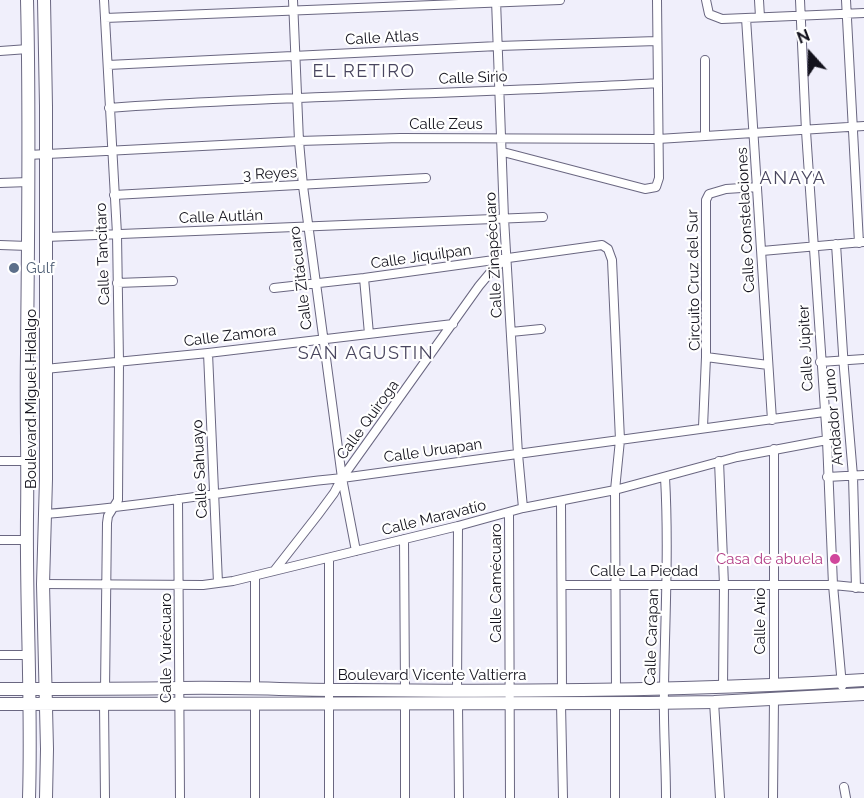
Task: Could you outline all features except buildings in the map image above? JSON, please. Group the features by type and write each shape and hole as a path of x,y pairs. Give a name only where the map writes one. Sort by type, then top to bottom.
{"main road":[{"name":"Boulevard Miguel Hidalgo","path":"27,0 29,182 27,540 31,690 29,798"},
{"name":"Boulevard Miguel Hidalgo","path":"44,0 46,237 43,584 46,798"},
{"path":"29,465 37,508 45,514"},
{"path":"44,666 55,680 69,690"},
{"path":"6,689 30,670"},
{"name":"Boulevard Vicente Valtierra","path":"0,704 561,704 664,689 864,680"},
{"name":"Boulevard Vicente Valtierra","path":"6,689 562,690 664,703 864,694"},
{"path":"46,721 58,711 78,704"}],"street":[{"name":"Calle Tancítaro","path":"104,0 117,234 119,362 118,500 108,516 105,690"},
{"name":"Calle Zitácuaro","path":"293,0 303,186 342,478 356,551"},
{"path":"105,18 560,0"},
{"path":"503,152 645,189 656,187 659,182 657,0"},
{"path":"759,0 760,17"},
{"name":"Calle Júpiter","path":"800,0 820,363 827,440 833,585 842,695"},
{"path":"762,251 861,243 846,0"},
{"name":"Calle Zinapécuaro","path":"496,1 504,218 518,454 524,508"},
{"path":"706,3 709,14 716,18 864,13"},
{"name":"Calle Constelaciones","path":"746,18 772,420"},
{"name":"Calle Atlas","path":"108,65 498,46 657,41"},
{"path":"0,51 28,48"},
{"path":"705,60 705,136"},
{"name":"Calle Sirio","path":"109,108 658,83"},
{"name":"Calle Zeus","path":"28,155 299,141 502,137 658,139 864,126"},
{"name":"3 Reyes","path":"114,195 426,178"},
{"path":"0,183 29,182"},
{"name":"Circuito Cruz del Sur","path":"757,187 712,192 706,200 706,357 768,365"},
{"name":"Calle Autlán","path":"46,237 543,216"},
{"name":"Andador Juno","path":"836,244 860,588"},
{"path":"0,245 28,246"},
{"name":"Calle Jiquilpan","path":"274,288 602,245 610,251 612,260 620,440"},
{"name":"Calle Quiroga","path":"274,572 323,509 342,478 488,275 498,264 508,258"},
{"path":"364,278 369,334"},
{"path":"117,283 173,281"},
{"name":"Calle Zamora","path":"45,369 208,353 453,324"},
{"path":"511,332 541,329"},
{"name":"Calle Sahuayo","path":"208,353 218,583"},
{"path":"703,427 706,357"},
{"path":"820,363 864,359"},
{"name":"Calle Uruapan","path":"45,514 214,495 824,412"},
{"path":"615,798 615,490 620,440"},
{"name":"Calle Maravatío","path":"43,584 218,583 274,572 524,508 615,490 719,461 827,440"},
{"name":"Calle Ario","path":"774,449 774,685"},
{"path":"0,461 29,465"},
{"path":"719,461 724,585 723,687"},
{"path":"827,477 864,475"},
{"name":"Calle Carapan","path":"665,477 668,585 664,689 666,798"},
{"name":"Calle Yurécuaro","path":"178,499 180,798"},
{"path":"561,501 562,690"},
{"name":"Calle Camécuaro","path":"509,512 510,798"},
{"path":"457,690 459,526"},
{"path":"404,539 405,690"},
{"path":"0,540 27,540"},
{"path":"329,558 329,798"},
{"path":"255,576 255,689"},
{"name":"Calle La Piedad","path":"562,585 833,585 860,588"},
{"path":"0,655 30,655"},
{"path":"773,798 774,699"},
{"path":"714,702 720,798"},
{"path":"255,703 255,798"},
{"path":"104,704 105,798"},
{"path":"405,704 405,798"},
{"path":"561,704 563,798"},
{"path":"458,705 459,798"},
{"path":"844,787 846,798"}],"place":[{"name":"Gulf","path":"14,268"},
{"name":"Casa de abuela","path":"835,559"}],"district":[{"name":"EL RETIRO","path":"364,72"},
{"name":"ANAYA","path":"793,179"},
{"name":"SAN AGUSTIN","path":"366,354"}]}
